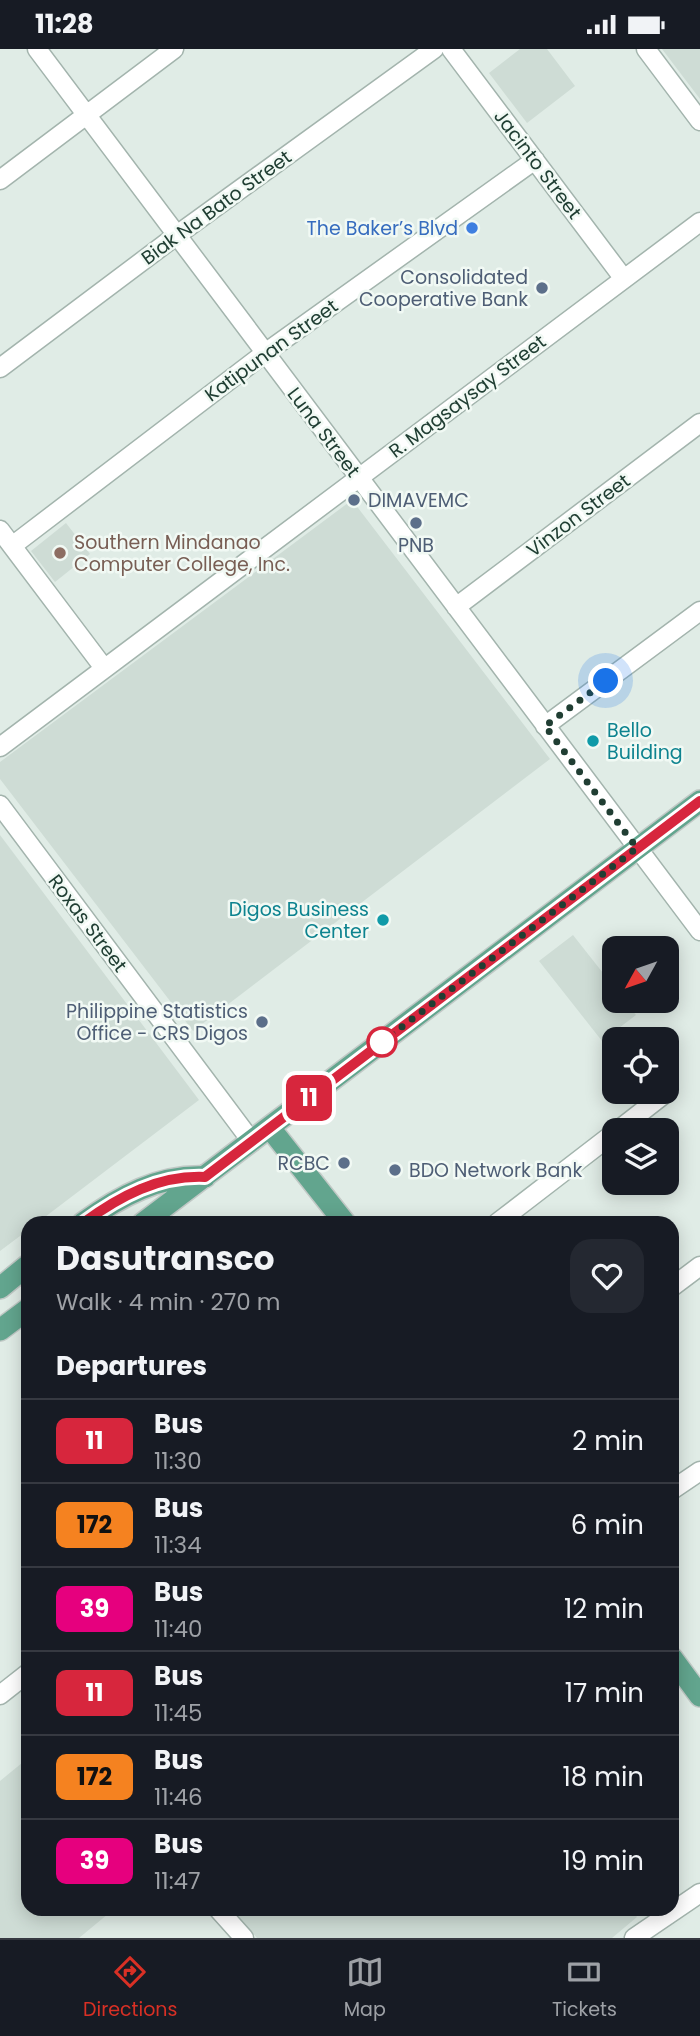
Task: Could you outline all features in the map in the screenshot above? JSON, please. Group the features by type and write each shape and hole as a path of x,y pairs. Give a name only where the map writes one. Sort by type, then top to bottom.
{"main road":[{"path":"152,1216 700,801"},
{"path":"270,1128 339,1216"},
{"path":"94,1216 127,1195 167,1179 205,1177"},
{"path":"0,1288 21,1271"},
{"path":"0,1330 21,1314"},
{"path":"679,1682 700,1696"}],"street":[{"name":"Luna Street","path":"37,49 700,931"},
{"path":"0,180 174,49"},
{"name":"Biak Na Bato Street","path":"0,368 177,235 434,49"},
{"name":"Jacinto Street","path":"451,49 624,279"},
{"path":"646,49 700,121"},
{"name":"Katipunan Street","path":"12,546 265,353 535,160"},
{"name":"R. Magsaysay Street","path":"0,747 700,222"},
{"name":"Vinzon Street","path":"456,607 700,423"},
{"path":"0,530 104,668"},
{"path":"545,726 700,611"},
{"name":"Roxas Street","path":"0,805 252,1142"},
{"path":"633,1118 651,1104"},
{"path":"506,1216 602,1143"},
{"path":"679,1282 700,1266"},
{"path":"679,1485 700,1471"},
{"path":"0,1695 21,1679"},
{"path":"679,1907 700,1893"},
{"path":"224,1916 244,1938"},
{"path":"634,1938 666,1916"}],"shaded area":[{"path":"520,49 547,49 575,86 527,123 489,73"},
{"path":"662,49 700,49 700,99"},
{"path":"352,500 550,759 193,1031 0,779 0,762"},
{"name":"Southern Mindanao Computer College, Inc.","path":"66,523 90,554 55,582 31,551"},
{"path":"0,835 199,1100 46,1216 21,1216 21,1235 0,1251"},
{"path":"573,935 602,972 602,1013 636,1015 620,1027 602,1027 602,1041 539,961"},
{"path":"21,1764 21,1916 106,1916 79,1938 0,1938 0,1781"},
{"path":"238,1916 637,1917 612,1938 257,1938"}],"bus line":[{"name":"11","path":"93,1216 127,1195 167,1179 205,1177 700,801"}],"place":[{"name":"The Baker’s Blvd","path":"472,228"},
{"name":"Consolidated Cooperative Bank","path":"542,288"},
{"name":"DIMAVEMC","path":"354,500"},
{"name":"PNB","path":"416,523"},
{"name":"Southern Mindanao Computer College, Inc.","path":"60,553"},
{"name":"Bello Building","path":"593,741"},
{"name":"Digos Business Center","path":"383,920"},
{"name":"Philippine Statistics Office - CRS Digos","path":"262,1022"},
{"name":"RCBC","path":"344,1163"},
{"name":"BDO Network Bank","path":"395,1170"}],"route":[{"path":"382,1042 637,848 545,726 606,681"}]}
